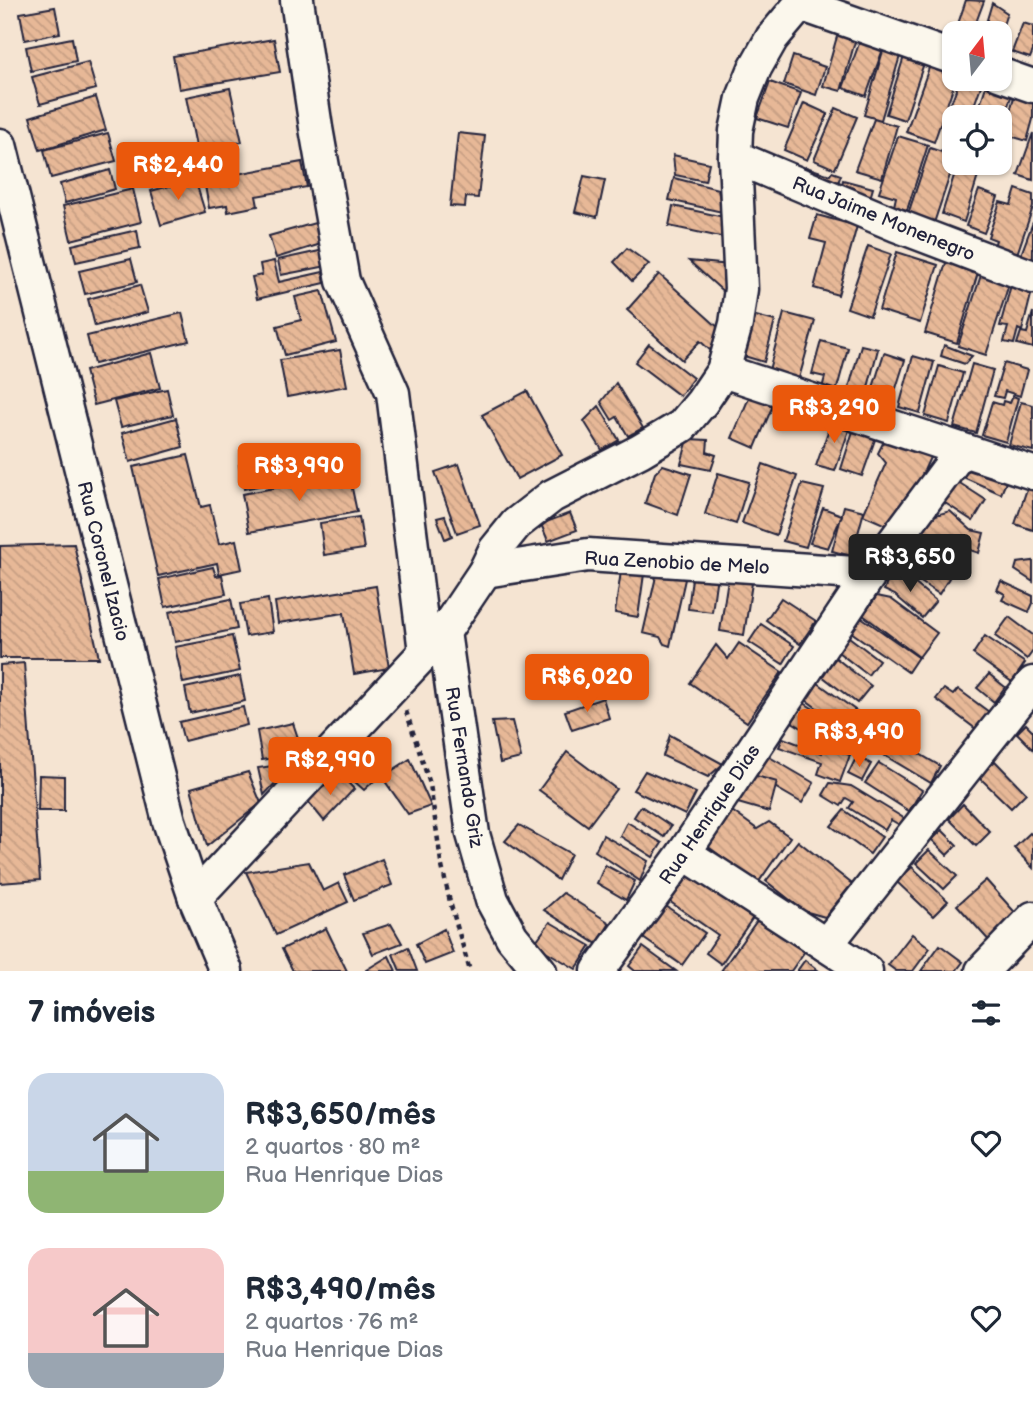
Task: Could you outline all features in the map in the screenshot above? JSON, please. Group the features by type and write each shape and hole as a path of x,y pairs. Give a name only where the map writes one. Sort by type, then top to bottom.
{"street":[{"name":"Rua Fernando Griz","path":"297,0 343,281 393,393 435,642 473,834 492,900 512,937 540,971"},
{"path":"195,898 435,642 485,571 495,550 516,524 552,496 682,426 702,402 723,370 736,324 741,289 735,157 736,131 743,98 755,68 772,38 802,2 942,54"},
{"path":"1012,79 1033,86"},
{"name":"Rua Coronel Izacio","path":"0,145 169,821 195,898 226,971"},
{"name":"Rua Jaime Monenegro","path":"735,157 896,225 1033,277"},
{"path":"723,370 1033,473"},
{"name":"Rua Henrique Dias","path":"598,971 684,853 870,574 962,450"},
{"name":"Rua Zenobio de Melo","path":"485,571 588,555 870,574"},
{"path":"826,945 1033,683"},
{"path":"684,853 866,971"},
{"path":"982,971 1033,918"}],"path":[{"path":"396,684 430,784 447,889 470,971"}],"building":[{"path":"966,0 984,1 976,21 959,21"},
{"path":"992,3 1007,13 1004,21 987,21"},
{"path":"55,7 60,33 25,40 20,13"},
{"path":"1023,23 1033,26 1033,51 1030,58 1012,52"},
{"path":"838,33 856,38 841,91 823,86"},
{"path":"72,38 76,61 31,71 26,47"},
{"path":"274,39 280,72 179,89 173,56"},
{"path":"860,41 883,49 866,96 843,88"},
{"path":"906,50 926,57 905,120 886,114"},
{"path":"883,51 900,56 881,120 864,115"},
{"path":"793,56 825,67 816,95 784,84"},
{"path":"88,62 96,89 40,104 32,77"},
{"path":"930,65 942,69 942,91 952,91 947,105 942,105 942,119 934,142 906,132"},
{"path":"770,82 801,93 788,128 757,118"},
{"path":"230,88 242,142 197,151 186,97"},
{"path":"956,91 979,91 974,105 950,105"},
{"path":"984,91 1013,91 1008,105 980,105"},
{"path":"1015,93 1033,98 1033,119 1027,141 1012,136 1012,105"},
{"path":"96,97 106,130 40,150 30,117"},
{"path":"804,103 828,114 807,160 784,150"},
{"path":"836,108 857,117 835,169 814,160"},
{"path":"874,119 897,126 882,178 855,170"},
{"path":"108,133 116,161 51,178 44,150"},
{"path":"458,133 485,136 478,198 466,197 465,207 450,206"},
{"path":"1033,133 1033,180 1018,175"},
{"path":"898,136 928,145 907,210 894,206 896,197 879,192"},
{"path":"930,148 942,152 942,175 950,175 932,229 906,220"},
{"path":"673,155 709,163 705,181 675,175"},
{"path":"302,162 307,187 256,196 258,206 228,212 227,205 209,208 204,180"},
{"path":"806,167 830,175 832,172 841,175 835,190 802,178"},
{"path":"110,170 115,189 65,203 60,184"},
{"path":"954,175 978,175 964,222 942,214"},
{"path":"584,176 605,180 597,217 575,212"},
{"path":"674,178 718,189 722,212 669,200"},
{"path":"195,179 205,212 161,225 151,191"},
{"path":"843,180 873,188 868,205 839,198"},
{"path":"133,189 141,222 71,240 63,206"},
{"path":"1016,189 1033,195 1033,207 1015,260 992,252 996,240 988,237 1000,202 1011,205"},
{"path":"979,190 998,197 984,233 966,226"},
{"path":"673,206 724,217 725,238 669,226"},
{"path":"817,215 857,226 838,295 814,288 826,243 810,239"},
{"path":"1033,222 1033,265 1019,260"},
{"path":"315,223 321,244 276,258 269,236"},
{"path":"137,230 140,248 76,262 72,245"},
{"path":"868,246 891,254 870,316 847,308"},
{"path":"627,248 649,264 632,281 614,262"},
{"path":"324,250 327,266 281,275 278,260"},
{"path":"897,252 938,265 920,323 879,310"},
{"path":"948,256 980,266 957,343 925,333"},
{"path":"131,259 137,282 85,294 79,271"},
{"path":"274,261 279,282 323,272 325,283 257,299 252,277 262,275 260,264"},
{"path":"689,261 730,265 727,295"},
{"path":"983,269 1011,278 986,355 958,346"},
{"path":"659,274 719,328 712,352 700,341 682,360 627,310"},
{"path":"140,285 148,312 95,326 88,299"},
{"path":"1011,285 1032,291 1022,331 1018,329 1014,344 1004,342 1008,327 1000,326"},
{"path":"322,291 336,342 285,355 277,326 301,320 295,297"},
{"path":"1033,312 1033,348 1017,344 1021,332 1027,333"},
{"path":"182,313 189,341 94,364 87,336"},
{"path":"784,313 815,321 798,382 768,374"},
{"path":"756,316 775,321 764,362 744,356"},
{"path":"821,341 848,348 835,396 821,392 825,377 812,374"},
{"path":"649,344 693,378 680,396 635,362"},
{"path":"861,345 878,349 866,395 848,391"},
{"path":"944,345 972,356 965,364 941,356"},
{"path":"340,350 347,386 287,397 280,360"},
{"path":"151,353 160,388 94,405 85,371"},
{"path":"884,353 905,360 891,404 870,397"},
{"path":"913,356 934,362 920,413 899,407"},
{"path":"1004,363 1027,370 1020,396 1005,391 1003,398 994,396"},
{"path":"972,364 993,370 976,433 954,427"},
{"path":"939,366 963,373 949,423 925,416"},
{"path":"616,383 643,428 628,436 617,417 612,420 601,402"},
{"path":"753,388 776,398 755,448 732,438"},
{"path":"167,389 173,415 121,427 114,401"},
{"path":"527,391 562,455 517,479 482,415"},
{"path":"1013,396 1018,398 1006,442 982,435 992,402 1002,405 1003,401 1010,403"},
{"path":"1021,402 1033,405 1033,451 1009,445"},
{"path":"599,406 619,440 602,450 584,421"},
{"path":"833,417 851,424 835,471 816,466"},
{"path":"176,418 183,447 130,462 122,433"},
{"path":"854,428 877,434 862,476 841,469"},
{"path":"888,433 932,453 897,530 863,515 886,463 878,453"},
{"path":"688,439 708,440 707,452 716,455 711,470 681,464"},
{"path":"311,450 316,474 244,489 239,465"},
{"path":"188,455 201,507 210,505 219,544 236,540 242,569 219,574 217,563 158,576 133,467"},
{"path":"972,459 1009,475 1001,494 963,477"},
{"path":"459,464 480,525 457,533 435,472"},
{"path":"763,464 797,476 776,535 742,523"},
{"path":"663,465 691,474 678,515 645,503 655,473"},
{"path":"718,473 749,482 736,524 705,514"},
{"path":"349,474 357,512 249,532 242,494"},
{"path":"955,480 986,500 973,521 942,501"},
{"path":"802,484 824,489 806,547 783,541"},
{"path":"1028,486 1033,488 1033,530 1015,524"},
{"path":"844,506 864,511 852,556 832,551"},
{"path":"823,508 842,515 828,548 810,543"},
{"path":"950,511 971,530 984,533 979,553 964,548 961,553 939,538 922,532 925,518"},
{"path":"570,513 577,530 548,541 541,524"},
{"path":"445,516 452,536 445,539 437,518"},
{"path":"359,517 364,549 324,555 320,523"},
{"path":"74,544 99,658 0,658 0,546"},
{"path":"908,552 949,578 939,594 898,567"},
{"path":"1033,561 1033,582 1015,570 1017,563"},
{"path":"213,567 216,576 222,575 226,594 165,607 159,579"},
{"path":"621,571 644,574 638,617 615,613"},
{"path":"693,571 717,575 712,612 688,609"},
{"path":"892,571 907,577 936,601 922,618 895,595 884,590"},
{"path":"657,572 685,579 670,646 664,644 660,637 643,633"},
{"path":"728,579 752,583 744,635 720,631"},
{"path":"1001,581 1033,596 1029,612 1002,600 1005,594 997,590"},
{"path":"376,586 389,668 354,674 344,613 278,623 275,602"},
{"path":"877,596 891,599 937,633 919,657 863,615"},
{"path":"781,598 816,621 800,644 766,620"},
{"path":"231,599 237,629 175,642 169,612"},
{"path":"268,599 273,632 246,636 240,604"},
{"path":"861,617 918,657 908,672 851,632"},
{"path":"1009,617 1033,635 1033,651 1027,659 995,636"},
{"path":"761,624 794,646 783,664 749,642"},
{"path":"232,636 240,671 183,683 175,647"},
{"path":"985,636 1025,663 1012,682 973,654"},
{"path":"849,637 879,660 868,675 838,652"},
{"path":"739,643 782,672 747,722 690,683 716,645 728,659"},
{"path":"836,658 871,686 857,703 822,676"},
{"path":"24,663 40,880 0,883 0,665"},
{"path":"989,674 1005,687 994,702 977,688"},
{"path":"240,676 245,701 190,713 185,688"},
{"path":"818,683 866,718 862,723 875,732 866,744 806,700"},
{"path":"944,689 953,695 958,689 989,712 976,729 936,699"},
{"path":"603,698 609,718 572,730 565,711"},
{"path":"804,703 836,723 825,742 792,722"},
{"path":"243,707 247,725 184,741 179,722"},
{"path":"512,721 521,758 500,763 492,722"},
{"path":"293,723 303,753 262,760 257,731"},
{"path":"1026,724 1033,731 1033,749 1017,733"},
{"path":"670,735 723,764 708,777 663,756"},
{"path":"887,735 940,766 931,783 877,751"},
{"path":"783,738 822,753 825,746 850,755 840,782 818,774 822,762 779,747"},
{"path":"567,752 616,789 588,826 539,790"},
{"path":"766,755 814,783 802,803 754,775"},
{"path":"857,756 871,764 862,781 848,774"},
{"path":"410,759 431,806 408,814 382,777"},
{"path":"995,761 1026,793 1011,808 979,777"},
{"path":"294,763 264,795 258,768"},
{"path":"879,763 922,790 909,811 865,783"},
{"path":"358,764 374,781 364,790 346,774"},
{"path":"645,771 696,793 685,815 633,790"},
{"path":"739,771 777,782 769,812 731,801"},
{"path":"248,772 261,803 207,846 191,788"},
{"path":"39,775 64,776 64,811 38,811"},
{"path":"341,775 354,789 324,821 306,799"},
{"path":"830,783 851,786 907,820 903,827 891,820 885,830 849,808 853,802 846,798 841,806 823,795"},
{"path":"963,804 990,832 976,846 949,819"},
{"path":"641,806 671,826 664,837 634,817"},
{"path":"844,810 882,837 870,854 831,826"},
{"path":"732,811 757,829 769,822 790,837 758,883 707,846"},
{"path":"627,822 662,843 653,857 620,836"},
{"path":"519,825 571,854 558,880 505,841"},
{"path":"942,830 957,845 947,855 932,840"},
{"path":"1030,833 1033,836 1033,868 1014,848"},
{"path":"603,835 648,861 640,881 595,851"},
{"path":"798,841 852,884 825,917 804,911 766,881"},
{"path":"929,850 957,876 944,889 916,863"},
{"path":"382,859 392,885 354,900 344,875"},
{"path":"309,862 323,891 339,883 348,902 276,935 246,872"},
{"path":"605,865 635,881 626,900 597,883"},
{"path":"912,867 948,901 933,916 897,882"},
{"path":"686,870 754,916 721,964 706,953 718,935 666,899"},
{"path":"986,880 1020,918 992,944 957,905"},
{"path":"563,893 610,923 597,944 544,910"},
{"path":"666,906 705,933 682,965 643,938"},
{"path":"761,915 807,948 791,971 721,971"},
{"path":"550,922 591,946 576,969 534,944"},
{"path":"391,924 402,943 373,954 363,933"},
{"path":"326,928 347,971 293,971 282,949"},
{"path":"444,929 453,953 425,964 416,944"},
{"path":"912,934 930,948 913,971 896,971 888,965"},
{"path":"940,945 963,962 956,971 921,971"},
{"path":"408,947 417,971 400,971 393,954"},
{"path":"643,947 676,971 635,971 629,966"},
{"path":"389,956 396,971 366,971 366,970"},
{"path":"805,960 819,971 797,971"}]}
